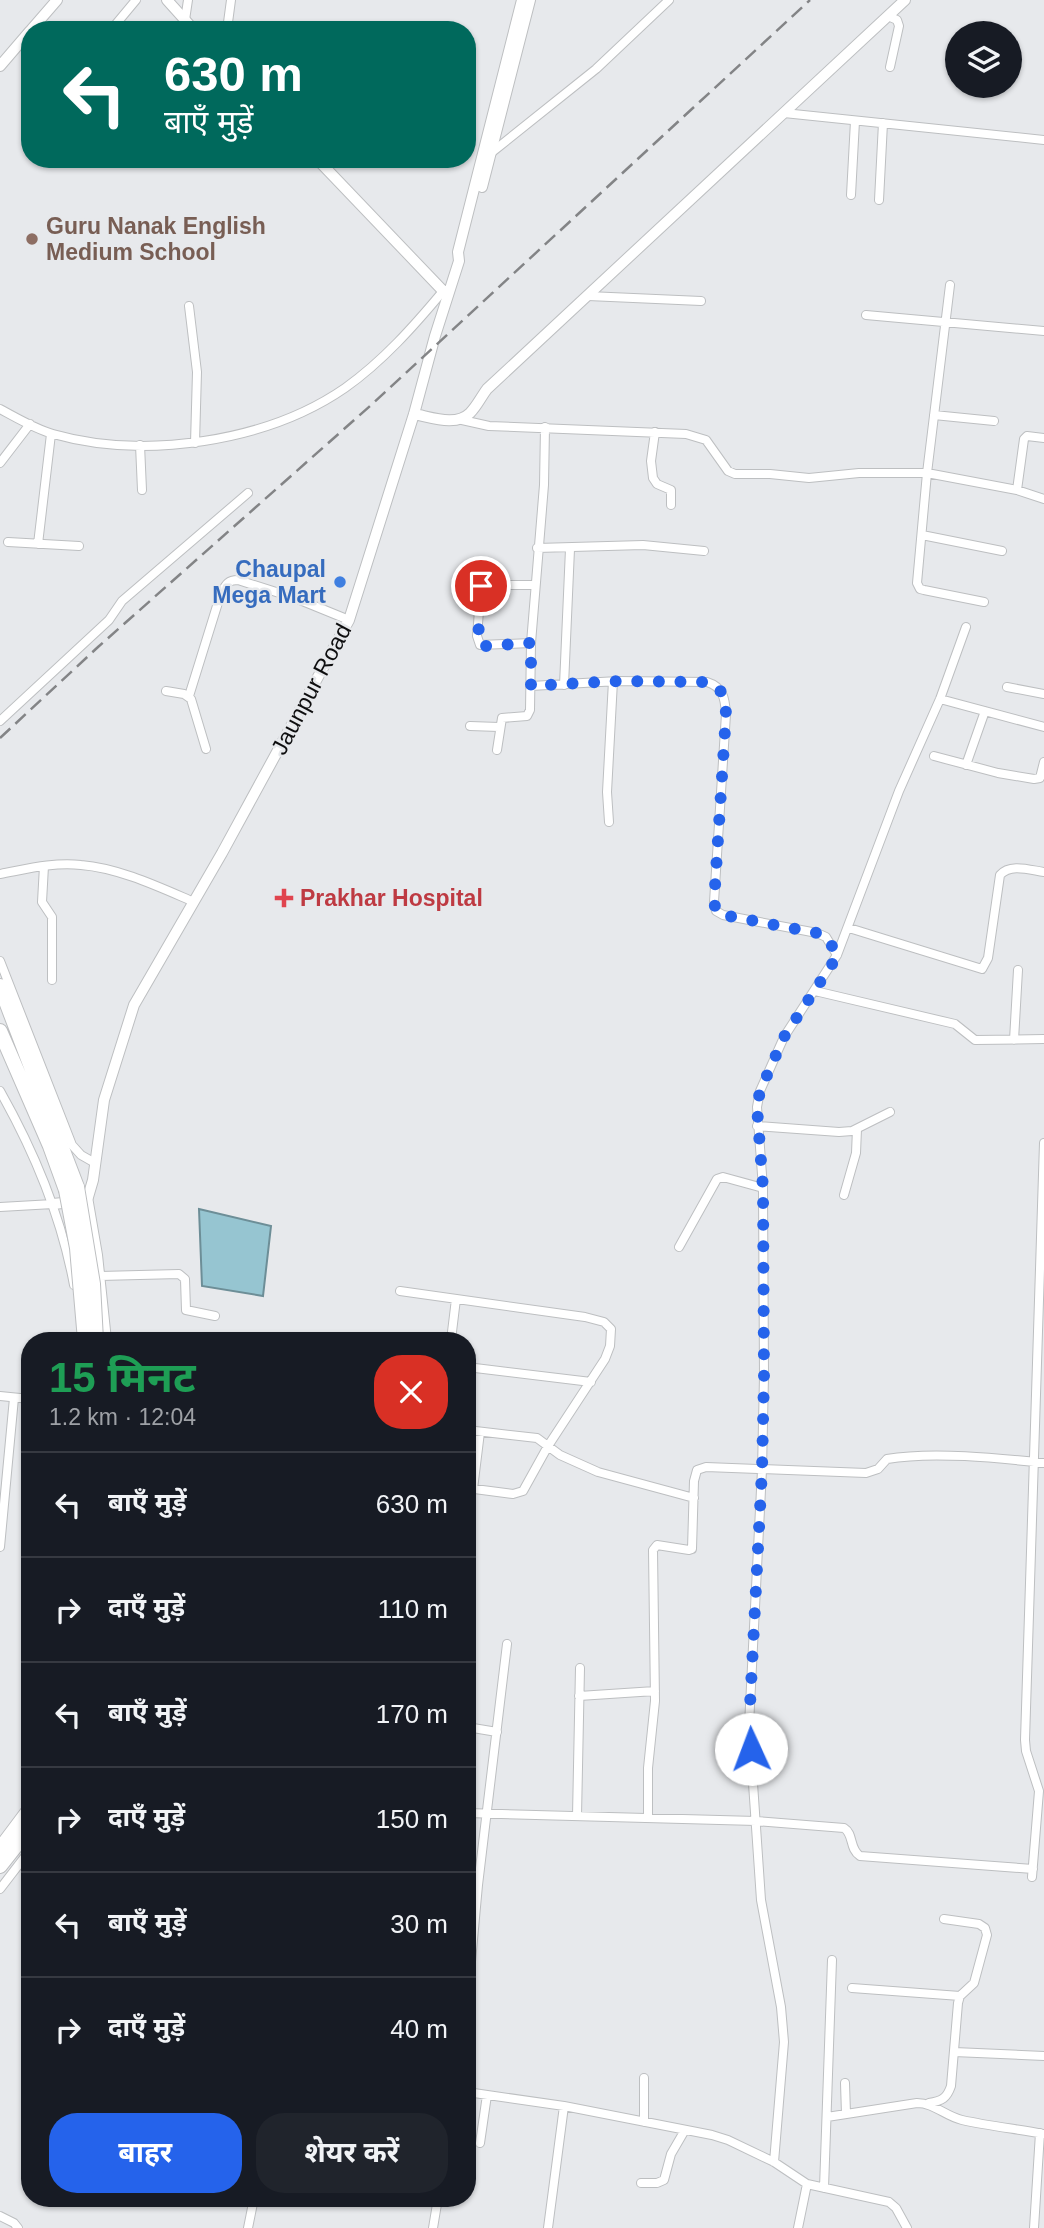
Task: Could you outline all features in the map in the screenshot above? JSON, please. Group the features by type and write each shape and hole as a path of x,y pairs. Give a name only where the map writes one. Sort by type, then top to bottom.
{"highway":[{"path":"0,986 61,1141 77,1191 93,1284 96,1332"},
{"path":"0,1031 42,1126 77,1191 77,1248 84,1332"},
{"path":"0,1849 21,1822"},
{"path":"0,1866 21,1839"}],"street":[{"path":"118,21 136,0"},
{"path":"167,0 186,20"},
{"path":"186,20 188,0"},
{"path":"228,21 231,0"},
{"name":"Jaunpur Road","path":"77,1191 92,1189 104,1100 134,1005 194,902 349,620 414,414 445,292 459,261 458,252 522,0"},
{"path":"459,261 464,254 530,0"},
{"path":"481,160 596,68 669,0"},
{"path":"462,420 487,389 905,0"},
{"path":"37,21 51,2"},
{"path":"888,16 897,20 899,26 890,67"},
{"path":"0,66 21,42"},
{"path":"784,113 1044,140"},
{"path":"851,194 855,121"},
{"path":"879,200 883,124"},
{"path":"0,409 51,434 124,446 195,443 271,425 300,414 345,388 415,325 445,292 326,168"},
{"path":"950,285 927,473 917,583 920,589 984,602"},
{"path":"588,296 701,301"},
{"path":"189,306 197,372 195,443"},
{"path":"866,315 1044,331"},
{"path":"414,414 489,426 686,434 706,440 728,471 734,474 809,478 859,473 927,473 1017,490 1044,499"},
{"path":"934,415 994,421"},
{"path":"0,462 30,424"},
{"path":"497,750 502,718 529,714 537,548 544,485 545,427"},
{"path":"655,432 651,472 657,484 671,490 671,505"},
{"path":"38,544 51,434"},
{"path":"1017,490 1024,439 1027,436 1044,438"},
{"path":"139,445 142,490"},
{"path":"0,721 109,620 122,601 248,493"},
{"path":"922,535 1002,551"},
{"path":"8,542 79,546"},
{"path":"537,548 643,545 704,551"},
{"path":"564,685 570,549"},
{"path":"206,749 189,696 226,584 238,580 295,598 349,620"},
{"path":"459,585 535,585"},
{"path":"481,586 477,636 480,645 531,643"},
{"path":"774,2162 784,2042 781,2007 761,1900 749,1725 764,1376 763,1188 757,1126 760,1091 784,1037 838,955 899,791 940,699 966,627"},
{"path":"609,822 607,792 613,681"},
{"path":"531,686 613,681 707,682 716,685 722,691 726,714 714,902 716,911 723,915 817,933 826,937 838,955"},
{"path":"1007,687 1044,694"},
{"path":"166,691 189,696"},
{"path":"940,699 1044,727"},
{"path":"967,765 985,711"},
{"path":"470,726 499,727"},
{"path":"934,757 1034,779 1040,778 1044,762"},
{"path":"0,874 44,866 80,864 104,868 194,902"},
{"path":"44,866 42,902 52,917 52,980"},
{"path":"849,928 982,968 988,958 1000,875 1004,870 1012,868 1044,872"},
{"path":"0,961 72,1145 81,1155 95,1163"},
{"path":"1014,1040 1018,970"},
{"path":"815,990 955,1024 975,1040 1044,1039"},
{"path":"0,1091 36,1160 53,1204 69,1255 79,1332"},
{"path":"757,1126 839,1132 857,1129 890,1112"},
{"path":"844,1195 856,1153 857,1129"},
{"path":"476,1814 756,1821 844,1828 850,1833 852,1849 860,1856 1033,1873 1041,1821 1039,1791 1025,1740 1040,1463 1044,1143"},
{"path":"679,1247 717,1180 723,1177 763,1188"},
{"path":"0,1207 82,1201 77,1191"},
{"path":"77,1191 100,1276 106,1332"},
{"path":"100,1276 180,1274 185,1279 186,1310 215,1316"},
{"path":"400,1291 585,1317 604,1322 611,1329 610,1346 605,1359 519,1494 476,1489"},
{"path":"452,1332 456,1299"},
{"path":"476,1368 591,1382"},
{"path":"0,1396 21,1398"},
{"path":"0,1547 14,1398"},
{"path":"476,1431 537,1438 560,1455 598,1472 694,1498"},
{"path":"476,1454 480,1432"},
{"path":"648,1818 648,1768 655,1691 653,1550 657,1545 692,1549 696,1474 700,1468 866,1473 878,1469 887,1459 912,1457 1040,1463"},
{"path":"476,1907 507,1644"},
{"path":"577,1816 580,1668"},
{"path":"579,1696 655,1691"},
{"path":"476,1728 497,1732"},
{"path":"0,1842 21,1814"},
{"path":"0,1889 21,1862"},
{"path":"827,2117 940,2102 947,2097 951,2086 960,1996 974,1983 987,1931 979,1924 944,1919"},
{"path":"824,2188 832,1960"},
{"path":"852,1988 960,1996"},
{"path":"954,2052 1044,2056"},
{"path":"644,2078 644,2122"},
{"path":"845,2083 846,2115"},
{"path":"476,2093 564,2106 728,2140 774,2162 807,2185 889,2202 896,2207 907,2228"},
{"path":"480,2143 487,2095"},
{"path":"929,2103 942,2113 962,2120 1042,2133 1034,2228"},
{"path":"548,2228 564,2106"},
{"path":"640,2183 657,2183 664,2180 671,2154 685,2130"},
{"path":"798,2228 807,2185"},
{"path":"248,2228 252,2207"},
{"path":"433,2228 436,2207"},
{"path":"0,2216 18,2228"}],"water":[{"path":"199,1209 271,1226 263,1296 202,1286"}],"railway":[{"path":"0,738 98,647 370,406 810,0"}],"place":[{"name":"Guru Nanak English Medium School","path":"32,239"},
{"name":"Chaupal Mega Mart","path":"340,582"},
{"name":"Prakhar Hospital","path":"284,898"}],"route":[{"path":"481,586 477,636 480,645 531,643 531,686 618,681 707,682 722,691 726,714 714,907 723,915 817,933 832,943 838,955 784,1037 760,1091 757,1107 763,1188 764,1376 749,1725 751,1749"}]}
